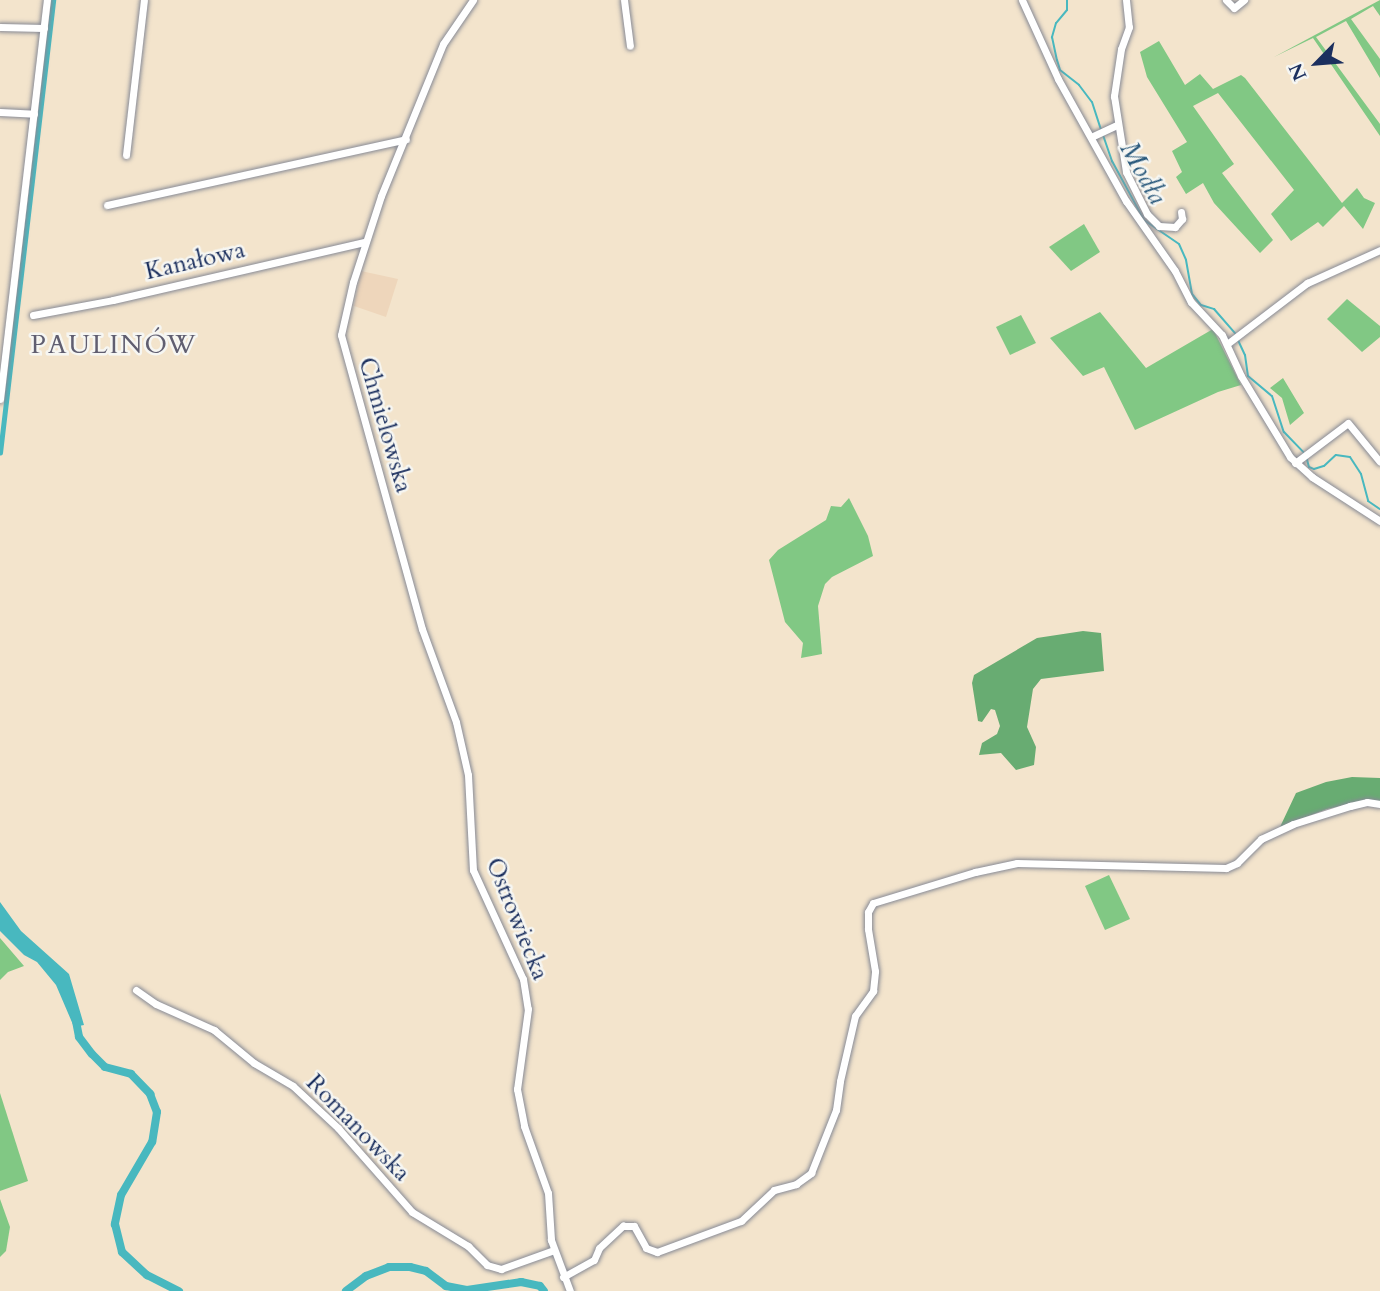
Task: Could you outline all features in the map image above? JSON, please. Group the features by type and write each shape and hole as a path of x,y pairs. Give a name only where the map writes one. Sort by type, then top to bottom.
{"street":[{"path":"0,399 47,0"},
{"path":"126,155 144,0"},
{"name":"Chmielowska","path":"456,722 422,629 341,340 341,323 365,242 443,44 473,0"},
{"path":"624,0 629,46"},
{"path":"1023,0 1058,79 1134,215 1175,271 1191,302 1230,342 1241,376 1283,444 1301,458 1321,484 1380,521"},
{"path":"1126,0 1130,17 1115,87 1117,125 1126,172 1151,220 1159,226 1171,229 1181,221 1181,212"},
{"path":"1226,0 1234,8 1244,0"},
{"path":"0,27 44,28"},
{"path":"0,112 34,114"},
{"path":"1092,136 1117,125"},
{"path":"107,205 406,139"},
{"name":"Kanałowa","path":"33,315 113,300 365,242"},
{"path":"1230,342 1307,283 1380,250"},
{"path":"0,326 9,326"},
{"path":"1301,458 1348,423 1380,461"},
{"name":"Ostrowiecka","path":"456,722 468,775 473,870 513,951 526,990 528,1009 517,1089 524,1126 548,1193 554,1250 570,1291"},
{"path":"563,1276 587,1266 604,1242 623,1226 635,1226 646,1248 657,1252 741,1221 769,1194 796,1184 811,1173 832,1122 853,1023 873,990 875,971 867,929 868,912 873,903 922,891 975,872 1017,863 1226,868 1244,858 1254,844 1293,824 1367,802 1380,804"},
{"name":"Romanowska","path":"136,990 156,1004 214,1030 254,1063 293,1086 338,1128 412,1212 468,1246 487,1265 501,1269 554,1250"}],"shaded area":[{"path":"361,271 398,279 386,317 354,306"}],"green space":[{"path":"1380,0 1380,16 1373,6 1351,19 1380,59 1380,78 1346,21 1316,37 1380,124 1380,136 1313,38 1274,57"},
{"path":"1159,41 1185,85 1200,74 1213,89 1241,75 1245,78 1342,203 1357,188 1364,198 1375,203 1363,229 1344,206 1323,227 1318,222 1291,241 1271,214 1294,190 1218,93 1193,106 1234,164 1222,173 1273,240 1260,253 1214,203 1203,183 1186,194 1176,177 1182,172 1172,151 1187,142 1147,77 1140,52"},
{"path":"1084,224 1100,252 1071,271 1049,247"},
{"path":"1347,299 1380,326 1380,337 1362,352 1327,319"},
{"path":"1100,312 1146,368 1213,329 1241,385 1218,392 1135,430 1104,367 1083,376 1050,338"},
{"path":"1021,315 1036,343 1010,355 996,327"},
{"path":"1283,378 1304,413 1290,425 1282,398 1270,388"},
{"path":"849,498 868,536 873,556 832,577 825,584 818,606 822,654 801,658 803,643 785,622 769,560 778,550 826,520 831,506 841,507"},
{"path":"1083,631 1101,633 1104,671 1041,679 1033,689 1027,727 1036,747 1034,765 1016,770 1001,753 979,755 982,743 997,734 1000,726 995,710 991,709 982,722 978,721 972,683 974,675 1037,638"},
{"path":"1352,777 1380,778 1380,803 1368,800 1327,809 1280,827 1296,793 1326,782"},
{"path":"1109,875 1130,919 1105,930 1085,886"},
{"path":"0,938 24,966 8,972 0,980"},
{"path":"0,1093 28,1181 0,1191"},
{"path":"0,1199 10,1227 6,1251 0,1257"}],"water":[{"path":"0,902 21,931 69,974 84,1025 74,1027 56,985 37,962 24,955 0,931"}],"waterway":[{"path":"0,453 53,0"},
{"name":"Modła","path":"1067,0 1067,10 1056,23 1052,37 1057,60 1060,70 1079,85 1092,102 1101,130"},
{"name":"Modła","path":"1103,135 1112,161 1144,220 1179,244 1186,260 1192,294 1201,305 1214,309 1235,333"},
{"name":"Modła","path":"1237,338 1245,355 1248,376 1272,396 1284,432 1303,452"},
{"name":"Modła","path":"1306,456 1309,467 1314,469 1324,466 1336,455 1350,457 1361,474 1368,501 1380,509"},
{"path":"75,1016 79,1037 92,1054 105,1067 131,1074 150,1094 157,1112 152,1142 121,1195 115,1224 122,1252 147,1275 179,1291"},
{"path":"346,1291 366,1276 389,1267 410,1267 426,1271 446,1286 467,1290 521,1282 540,1286 544,1291"}],"district":[{"name":"PAULINÓW","path":"114,345"}]}
